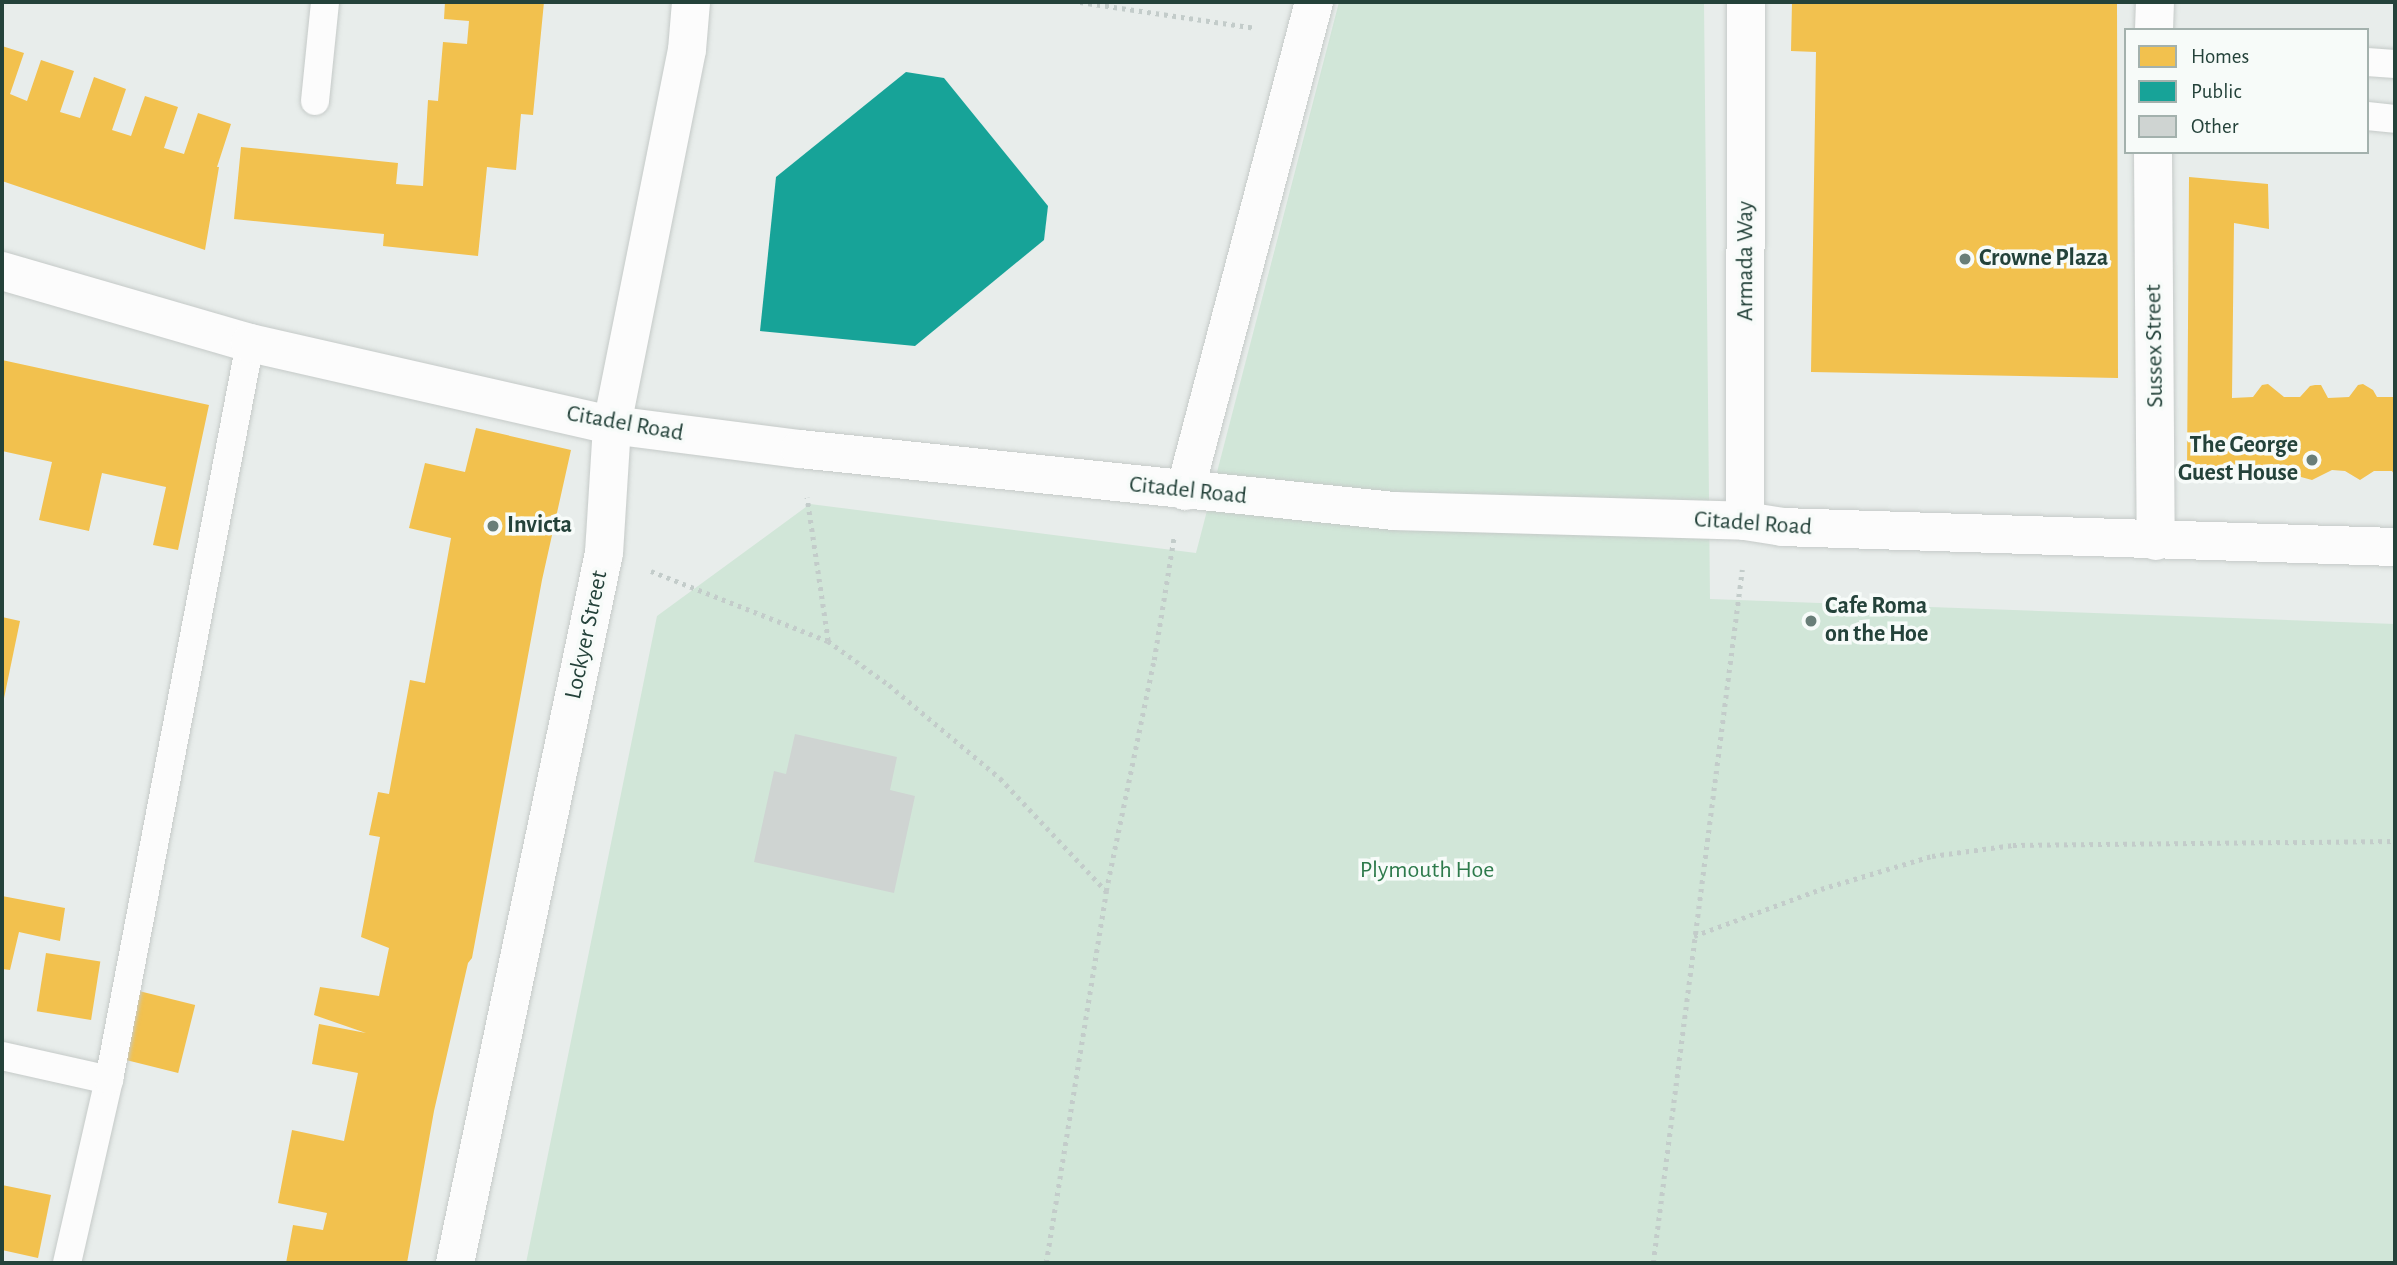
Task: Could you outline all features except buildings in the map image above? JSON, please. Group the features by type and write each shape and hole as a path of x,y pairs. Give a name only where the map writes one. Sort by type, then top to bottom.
{"street":[{"name":"Lockyer Street","path":"455,1263 604,553 612,425 687,50 691,2"},
{"path":"1185,491 1314,2"},
{"name":"Armada Way","path":"1745,521 1746,2"},
{"path":"2154,28 2155,2"},
{"name":"Sussex Street","path":"2153,154 2156,541"},
{"name":"Citadel Road","path":"2,271 250,343 612,425 800,449 1394,511 1745,521 1782,527 2395,547"}],"lane":[{"path":"315,101 325,2"},
{"path":"2369,62 2395,64"},
{"path":"2369,116 2395,119"},
{"path":"67,1263 110,1080 250,343"},
{"path":"2,1056 110,1080"}],"path":[{"path":"1080,2 1259,28 1257,38"},
{"path":"800,449 828,641"},
{"path":"1046,1263 1106,891 1154,660 1174,532"},
{"path":"604,553 828,641 889,685 1000,778 1106,891"},
{"path":"1653,1263 1742,567"},
{"path":"1694,936 1821,889 1932,856 2013,845 2395,841"}],"green space":[{"name":"Plymouth Hoe","path":"1339,2 1704,2 1710,599 2395,624 2395,1263 526,1263 657,616 810,504 1196,553"}],"place":[{"name":"Crowne Plaza","path":"1965,259"},
{"name":"The George Guest House","path":"2312,460"},
{"name":"Invicta","path":"493,526"},
{"name":"Cafe Roma on the Hoe","path":"1811,621"}]}
